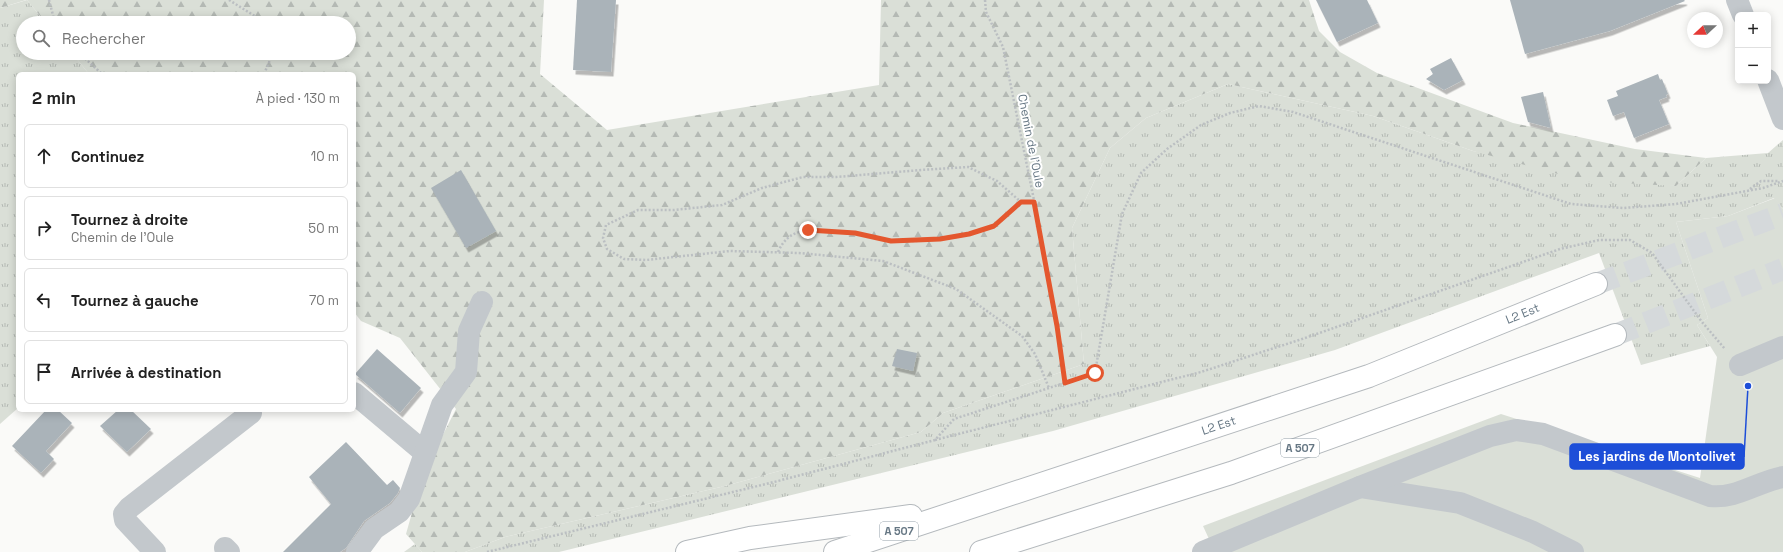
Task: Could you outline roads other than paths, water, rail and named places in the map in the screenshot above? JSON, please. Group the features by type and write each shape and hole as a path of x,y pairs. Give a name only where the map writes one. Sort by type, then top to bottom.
{"highway":[{"name":"L2 Est","path":"835,552 1369,376 1596,284"},
{"name":"A 507","path":"981,552 1230,473 1615,335"},
{"path":"687,552 750,538 964,509"}],"lane":[{"path":"1737,0 1742,12"},
{"path":"1770,84 1783,119"},
{"path":"357,552 374,529 399,512 409,499 424,452 442,405 466,372 469,331 482,302"},
{"path":"1740,365 1783,347"},
{"path":"356,395 424,452"},
{"path":"155,552 125,520 124,514 129,508 251,413"},
{"path":"1203,552 1233,546 1360,486 1490,436 1516,430 1543,434 1710,496 1730,496 1783,477"},
{"path":"1360,486 1460,503 1533,532 1573,552"}],"tunnel":[{"path":"1596,284 1783,214"},
{"path":"1615,335 1783,269"}],"place":[{"name":"Les jardins de Montolivet","path":"1748,386"}]}
